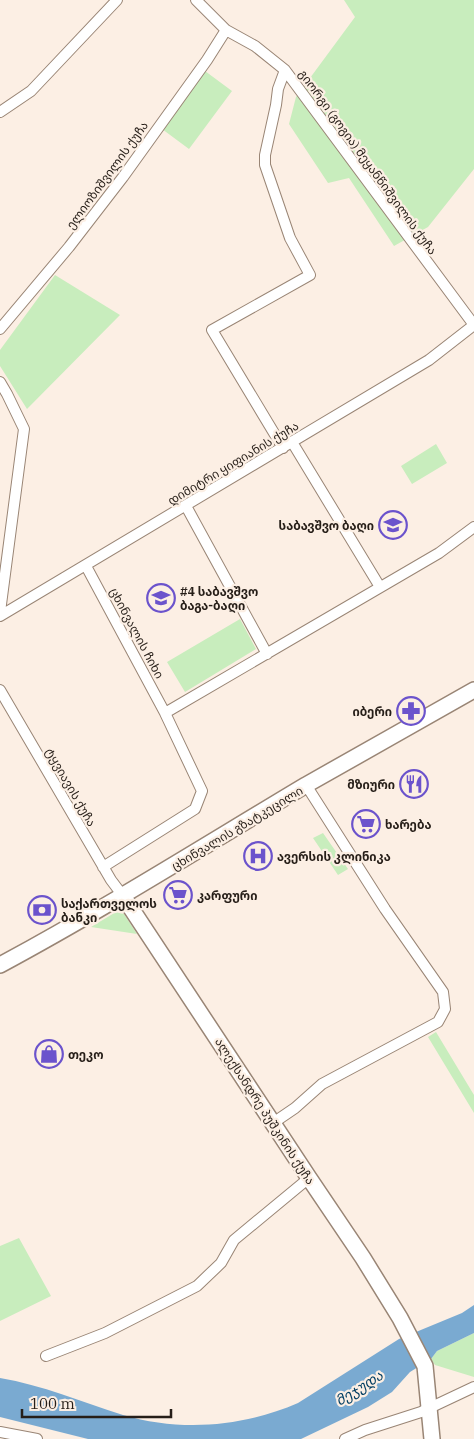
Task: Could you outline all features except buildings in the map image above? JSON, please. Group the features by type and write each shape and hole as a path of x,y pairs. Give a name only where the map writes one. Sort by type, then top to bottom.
{"main road":[{"name":"ცხინვალის გზატკეცილი","path":"0,965 124,896 306,786 474,690"},
{"name":"ალექსანდრე პუშკინის ქუჩა","path":"124,896 309,1178 364,1258 425,1366 430,1408"},
{"path":"430,1408 432,1439"}],"street":[{"path":"0,112 31,91 117,0"},
{"name":"გიორგი (გოგია) მეყანწიშვილის ქუჩა","path":"196,0 226,30 255,46 285,70 474,325"},
{"name":"ელიოზიშვილის ქუჩა","path":"0,329 70,248 207,60 226,30"},
{"path":"285,70 278,89 265,155 265,165 290,238 310,275 212,330 380,587"},
{"name":"დიმიტრი ყიფიანის ქუჩა","path":"0,616 429,360 474,325"},
{"path":"0,382 24,429 0,612"},
{"path":"186,506 266,654"},
{"path":"165,713 439,553 474,527"},
{"name":"ცხინვალის ჩიხი","path":"86,566 165,713 202,791 196,809 103,867"},
{"name":"ტყვიავის ქუჩა","path":"0,690 103,867 124,896"},
{"path":"273,1123 295,1108 322,1084 438,1022 445,1009 443,992 384,909 306,786"},
{"path":"46,1356 105,1333 197,1286 221,1263 234,1240 309,1178"},
{"path":"345,1439 358,1436 430,1408 474,1387"},
{"path":"0,1432 36,1439"}],"green space":[{"path":"344,0 474,0 474,169 428,227 394,246 349,178 328,183 289,124 296,97 355,17"},
{"path":"205,71 232,91 189,149 162,129"},
{"path":"55,275 120,315 27,409 0,366 0,350"},
{"path":"436,444 447,463 412,484 401,466"},
{"path":"240,619 256,649 185,692 167,662"},
{"path":"323,833 348,869 338,875 313,838"},
{"path":"116,912 124,914 137,934 91,927"},
{"path":"436,1032 474,1095 474,1113 428,1037"},
{"path":"19,1238 51,1296 0,1321 0,1246"},
{"path":"474,1333 474,1377 435,1365 431,1359 437,1351"}],"water":[{"name":"მეჯუდა","path":"474,1305 474,1333 437,1351 431,1359 410,1372 392,1392 368,1407 301,1439 88,1439 0,1417 0,1378 47,1389 123,1415 167,1424 212,1424 256,1417 298,1403 399,1339 462,1313"}],"place":[{"name":"საბავშვო ბაღი","path":"393,525"},
{"name":"#4 საბავშვო ბაგა-ბაღი","path":"161,598"},
{"name":"იბერი","path":"411,711"},
{"name":"მზიური","path":"414,784"},
{"name":"ხარება","path":"366,824"},
{"name":"ავერსის კლინიკა","path":"258,856"},
{"name":"კარფური","path":"178,895"},
{"name":"საქართველოს ბანკი","path":"42,910"},
{"name":"თეკო","path":"49,1054"}]}
